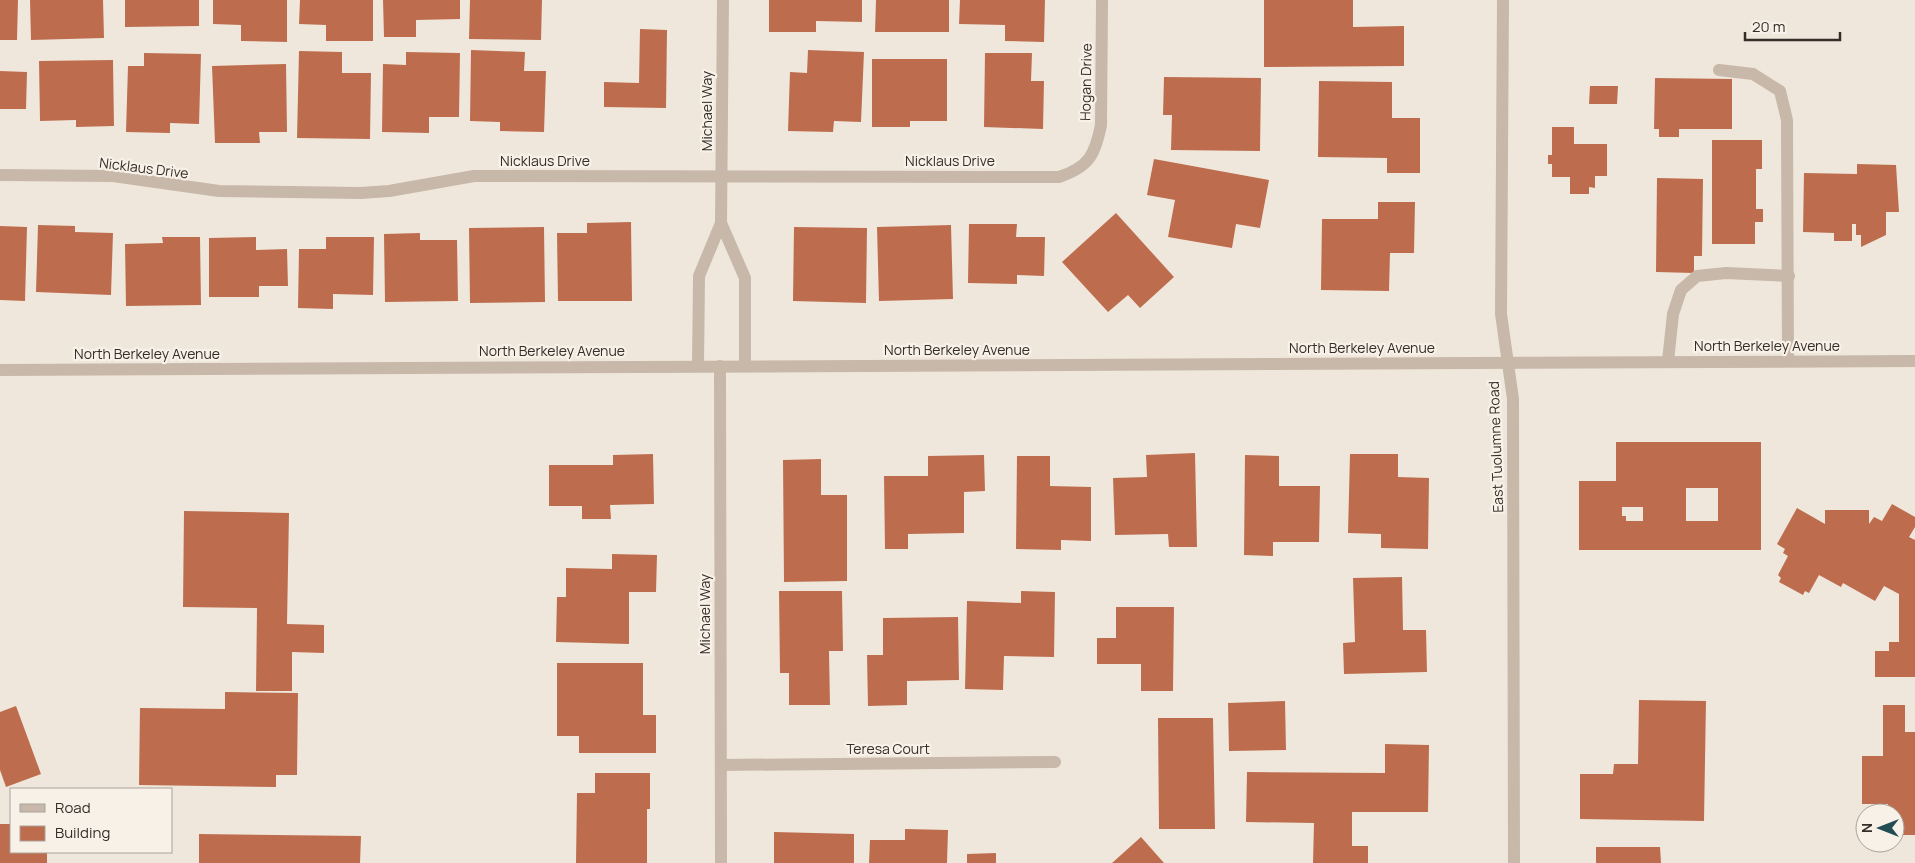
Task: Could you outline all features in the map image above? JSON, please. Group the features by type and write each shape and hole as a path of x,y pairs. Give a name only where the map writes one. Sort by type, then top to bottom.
{"street":[{"name":"Michael Way","path":"698,366 699,276 721,223 723,0"},
{"name":"Hogan Drive","path":"1088,162 1097,145 1101,125 1102,0"},
{"name":"East Tuolumne Road","path":"1503,0 1501,314 1513,399 1514,863"},
{"path":"1719,70 1753,74 1780,92 1787,120 1788,361"},
{"name":"Nicklaus Drive","path":"0,175 113,176 203,190 361,193 389,191 474,176 1059,177 1075,172 1088,162"},
{"name":"Michael Way","path":"721,223 745,278 745,366"},
{"path":"1668,361 1673,314 1681,290 1697,276 1726,273 1789,276"},
{"name":"North Berkeley Avenue","path":"0,370 1915,361"},
{"name":"Michael Way","path":"720,366 721,863"},
{"name":"Teresa Court","path":"721,765 1055,762"}],"building":[{"path":"0,0 18,0 17,40 0,40"},
{"path":"30,0 103,0 104,38 31,40"},
{"path":"125,0 199,0 199,26 125,27"},
{"path":"213,0 287,0 287,42 241,41 241,25 213,24"},
{"path":"300,0 373,0 373,41 326,41 326,25 299,24"},
{"path":"383,0 460,0 460,19 416,20 416,37 384,37"},
{"path":"470,0 542,0 541,40 469,39"},
{"path":"769,0 862,0 862,22 816,21 816,32 769,32"},
{"path":"876,0 949,0 949,32 875,32"},
{"path":"960,0 1045,0 1044,42 1005,41 1005,25 959,24"},
{"path":"1264,0 1353,0 1353,27 1404,26 1404,66 1264,67"},
{"path":"640,29 667,30 666,108 604,107 604,82 639,83"},
{"path":"471,50 525,52 524,71 546,71 544,132 500,131 500,122 470,121"},
{"path":"808,50 864,52 861,122 834,121 833,132 788,131 790,72 807,73"},
{"path":"299,51 342,52 342,73 371,73 370,139 297,138"},
{"path":"406,52 460,53 459,117 429,117 429,133 382,132 383,64 406,65"},
{"path":"144,53 201,54 199,124 170,123 170,133 126,132 128,66 144,66"},
{"path":"985,53 1032,53 1031,81 1044,81 1043,129 984,127"},
{"path":"872,59 947,59 947,121 910,121 910,127 872,127"},
{"path":"113,60 114,126 76,127 76,120 40,121 39,61"},
{"path":"286,64 287,132 259,132 260,143 215,143 212,66"},
{"path":"0,71 27,72 26,109 0,109"},
{"path":"1164,77 1261,78 1260,151 1171,150 1172,115 1163,115"},
{"path":"1655,78 1732,79 1732,129 1679,129 1679,137 1659,137 1659,129 1654,129"},
{"path":"1319,81 1392,82 1392,118 1420,118 1420,173 1387,173 1387,158 1318,157"},
{"path":"1590,86 1618,86 1617,104 1589,104"},
{"path":"1552,127 1574,127 1574,144 1607,144 1607,176 1595,176 1595,188 1589,187 1589,194 1570,194 1570,177 1552,177 1552,164 1548,164 1548,155 1552,155"},
{"path":"1712,140 1762,140 1762,169 1756,169 1756,209 1763,209 1763,222 1755,222 1755,244 1712,244"},
{"path":"1154,159 1269,180 1260,228 1236,224 1232,248 1168,237 1175,200 1147,195"},
{"path":"1857,164 1896,165 1899,212 1886,212 1886,235 1861,247 1861,235 1856,235 1856,224 1852,224 1852,241 1834,241 1834,233 1803,232 1804,173 1857,174"},
{"path":"1657,178 1703,179 1702,256 1694,256 1694,273 1656,272"},
{"path":"1378,202 1415,202 1414,253 1390,253 1389,291 1321,290 1322,219 1378,219"},
{"path":"1116,213 1174,277 1140,308 1128,295 1108,312 1062,262"},
{"path":"631,222 632,301 558,301 557,233 587,233 587,223"},
{"path":"969,224 1017,224 1016,237 1045,237 1044,276 1017,275 1017,284 968,283"},
{"path":"38,225 75,226 75,232 113,233 111,295 36,292"},
{"path":"951,225 953,299 879,301 877,227"},
{"path":"0,226 27,227 25,301 0,300"},
{"path":"544,227 545,302 470,303 469,228"},
{"path":"794,227 867,228 866,303 793,301"},
{"path":"420,233 420,240 457,240 458,301 385,302 384,234"},
{"path":"162,237 200,237 201,305 126,306 125,244 163,243"},
{"path":"256,237 256,250 287,249 288,286 259,286 259,297 209,297 209,238"},
{"path":"326,237 374,237 373,295 333,294 333,309 298,308 299,249 326,249"},
{"path":"1616,442 1761,442 1761,550 1579,550 1579,481 1616,481","holes":["1686,488 1718,488 1718,521 1686,521","1622,507 1643,507 1643,521 1626,521 1626,516 1622,516"]},
{"path":"1195,453 1197,547 1169,547 1168,534 1115,535 1113,478 1147,477 1146,455"},
{"path":"653,454 654,504 610,505 611,519 582,519 582,506 549,506 549,465 613,465 613,455"},
{"path":"1350,454 1398,454 1398,477 1429,478 1428,549 1381,548 1381,534 1348,533"},
{"path":"984,455 985,491 964,492 964,533 908,534 908,549 885,549 884,476 928,476 928,456"},
{"path":"1245,455 1279,456 1279,486 1320,486 1319,542 1273,542 1273,556 1244,555"},
{"path":"1017,456 1050,456 1050,486 1091,487 1091,541 1061,540 1061,550 1016,549"},
{"path":"821,459 821,495 847,495 847,581 784,582 783,460"},
{"path":"1892,504 1915,517 1915,527 1909,537 1915,540 1915,677 1875,677 1875,651 1889,651 1889,642 1899,642 1899,594 1884,586 1875,601 1843,583 1841,587 1819,575 1809,593 1805,591 1803,595 1779,582 1781,578 1778,575 1788,556 1783,553 1785,549 1777,544 1797,508 1825,524 1825,510 1869,510 1869,524 1874,517 1882,521"},
{"path":"184,511 289,513 287,624 324,625 324,653 292,652 292,691 256,691 257,608 183,607"},
{"path":"612,554 657,555 656,592 629,592 629,644 556,642 557,597 566,597 566,568 612,569"},
{"path":"1402,577 1403,630 1426,630 1427,672 1344,674 1343,643 1355,642 1353,578"},
{"path":"779,591 842,591 843,651 829,651 830,705 789,705 789,673 780,673"},
{"path":"1021,591 1055,592 1054,657 1004,656 1003,690 965,689 967,601 1021,603"},
{"path":"1116,607 1174,607 1173,691 1141,691 1141,664 1097,664 1097,638 1116,638"},
{"path":"958,617 959,680 907,681 907,705 868,706 867,655 883,655 883,618"},
{"path":"557,663 643,663 643,715 656,715 656,753 579,753 579,736 557,736"},
{"path":"225,692 298,693 297,775 276,775 276,787 139,785 140,708 225,709"},
{"path":"1639,700 1706,701 1704,821 1580,819 1580,774 1613,774 1614,764 1638,764"},
{"path":"1285,701 1286,750 1229,751 1228,703"},
{"path":"1883,705 1905,705 1905,732 1915,732 1915,835 1905,835 1905,803 1862,803 1862,756 1883,756"},
{"path":"16,706 41,774 6,787 0,770 0,712"},
{"path":"1158,718 1213,718 1215,829 1159,829"},
{"path":"1385,744 1429,745 1428,812 1352,812 1352,846 1368,846 1368,863 1313,863 1314,823 1246,822 1247,772 1385,773"},
{"path":"595,773 650,773 650,809 647,809 647,863 576,863 577,793 595,793"},
{"path":"0,824 10,824 10,853 47,853 47,863 0,863"},
{"path":"905,829 948,830 947,863 869,863 870,840 905,840"},
{"path":"774,832 854,834 854,863 774,863"},
{"path":"199,834 361,836 360,863 199,863"},
{"path":"1141,837 1164,863 1112,863"},
{"path":"1596,847 1660,847 1661,863 1596,863"},
{"path":"996,853 996,863 967,863 967,854"}]}
